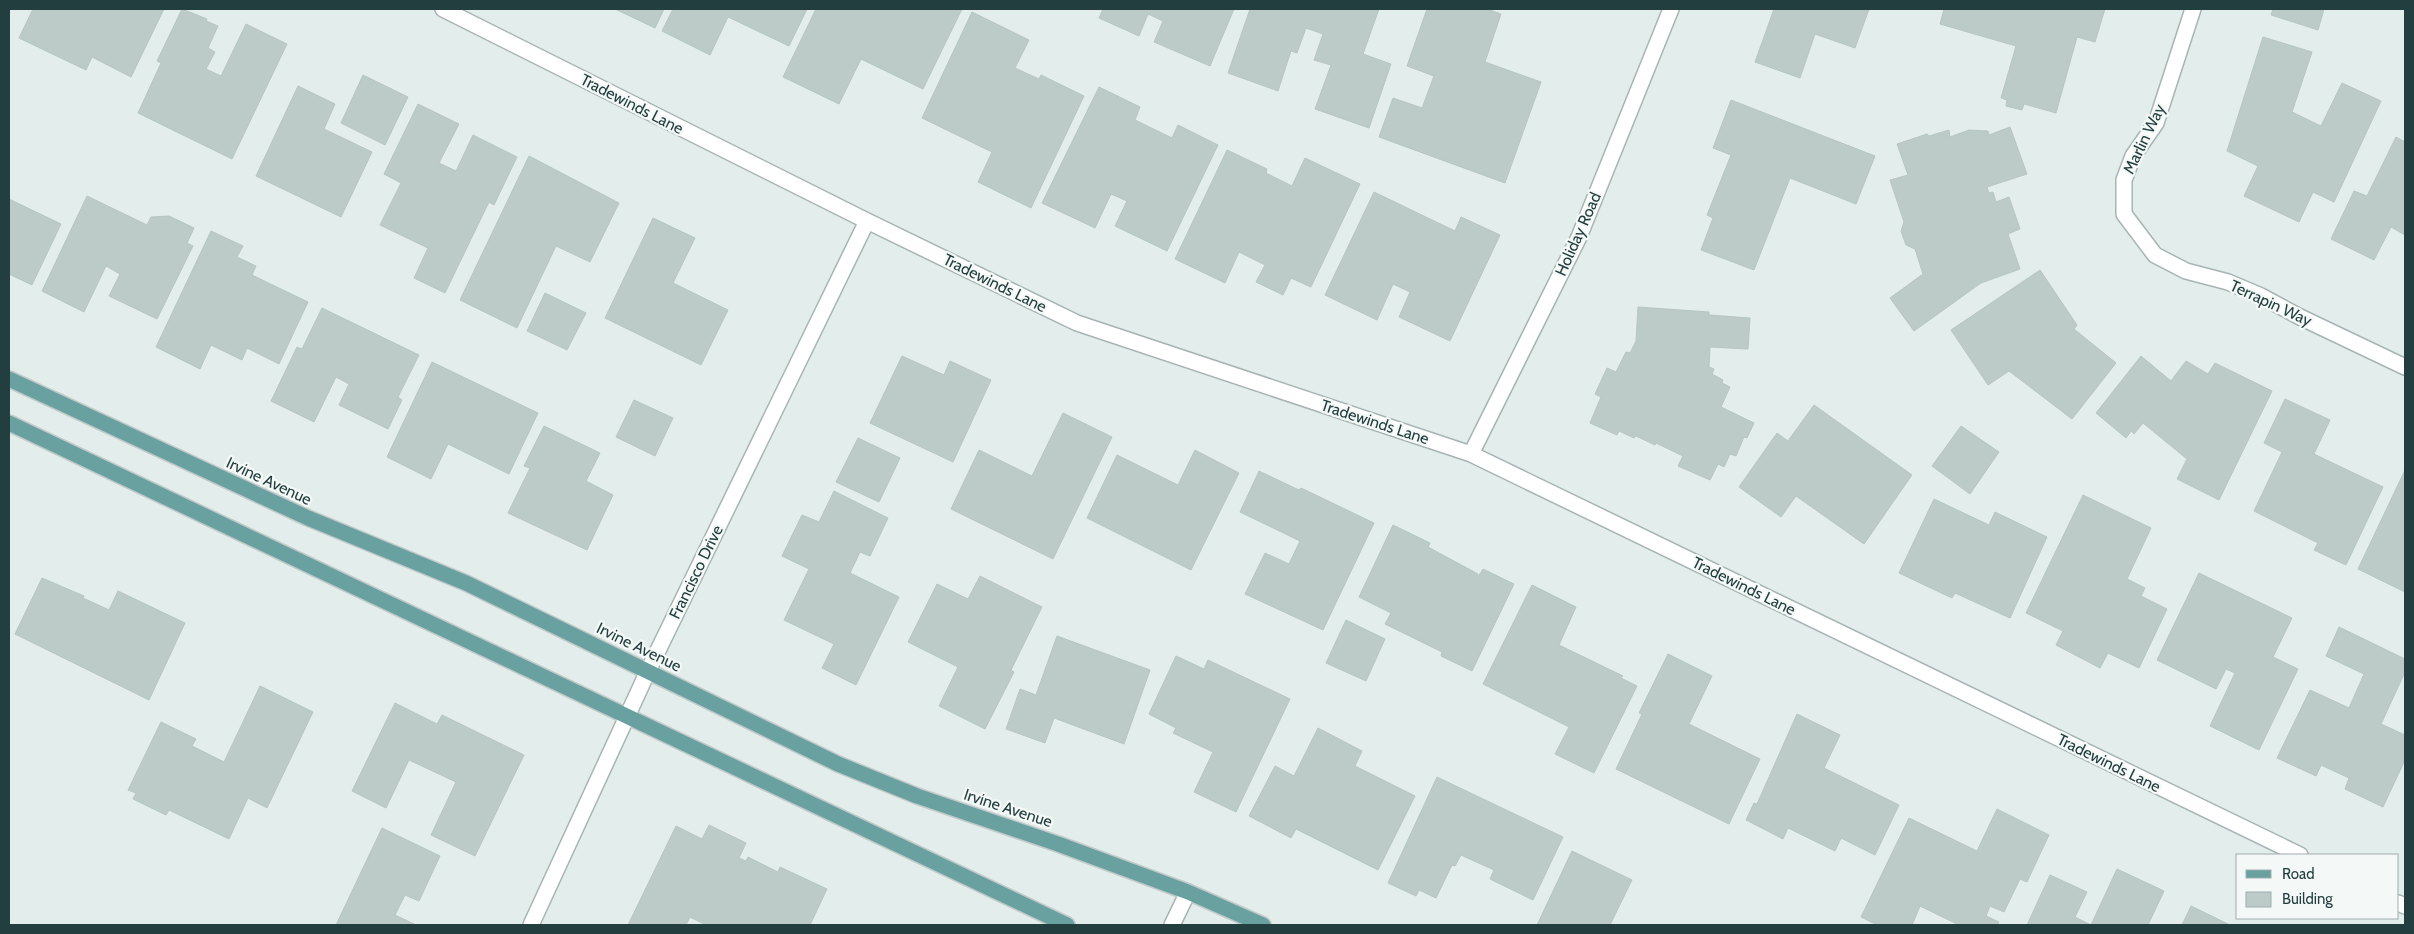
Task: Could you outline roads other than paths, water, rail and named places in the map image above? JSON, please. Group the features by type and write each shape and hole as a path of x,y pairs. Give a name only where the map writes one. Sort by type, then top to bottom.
{"main road":[{"name":"Irvine Avenue","path":"9,379 308,518 466,583 838,764 899,789 1058,844 1188,892 1263,925"},
{"path":"9,423 1067,925"}],"street":[{"name":"Tradewinds Lane","path":"443,9 867,221 1077,323 1471,454 2298,854"},
{"name":"Holiday Road","path":"1471,454 1579,237 1671,9"},
{"name":"Marlin Way","path":"2124,214 2124,180 2133,156 2156,123 2193,9"},
{"name":"Terrapin Way","path":"2124,214 2154,255 2186,271 2228,282 2262,296 2300,317 2405,367"},
{"name":"Francisco Drive","path":"531,925 648,671 867,221"},
{"path":"1172,925 1188,892"}]}
